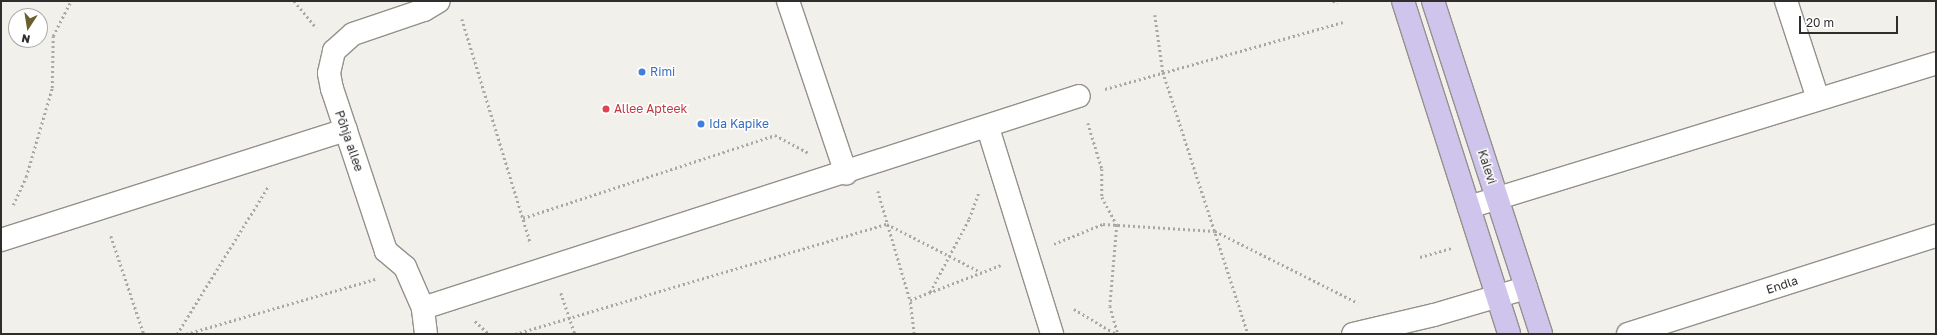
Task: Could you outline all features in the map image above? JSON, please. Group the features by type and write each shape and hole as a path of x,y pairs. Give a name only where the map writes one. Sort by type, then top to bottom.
{"main road":[{"path":"1403,1 1509,334"},
{"name":"Kalevi","path":"1433,1 1541,334"}],"street":[{"path":"334,51 353,34 424,10 439,1"},
{"path":"788,1 846,173"},
{"path":"1786,1 1818,99"},
{"name":"Põhja allee","path":"334,51 329,73 346,130 386,251 405,267 423,308 426,334"},
{"path":"1469,207 1936,63"},
{"path":"423,308 988,128 1080,96"},
{"path":"988,128 1052,334"},
{"path":"1,240 346,130"},
{"name":"Endla","path":"1628,334 1936,236"},
{"path":"1352,334 1526,288"}],"path":[{"path":"10,210 26,177 52,88 53,36 71,1"},
{"path":"294,1 334,51"},
{"path":"1333,1 1338,3"},
{"path":"1155,15 1163,72 1248,334"},
{"path":"462,16 532,247 557,281 575,334"},
{"path":"1118,334 1110,306 1117,225 1102,197 1102,169 1080,96 1343,22"},
{"path":"523,218 775,135 846,173"},
{"path":"176,334 294,146"},
{"path":"870,165 910,300 914,334"},
{"path":"930,292 950,256 980,191"},
{"path":"102,207 144,334"},
{"path":"516,334 569,316 887,224 981,273"},
{"path":"910,300 1028,255 1103,224 1215,230 1398,323"},
{"path":"1420,257 1454,247"},
{"path":"186,334 379,277 405,267"}],"place":[{"name":"Rimi","path":"642,72"},
{"name":"Allee Apteek","path":"606,109"},
{"name":"Ida Kapike","path":"701,124"}]}
